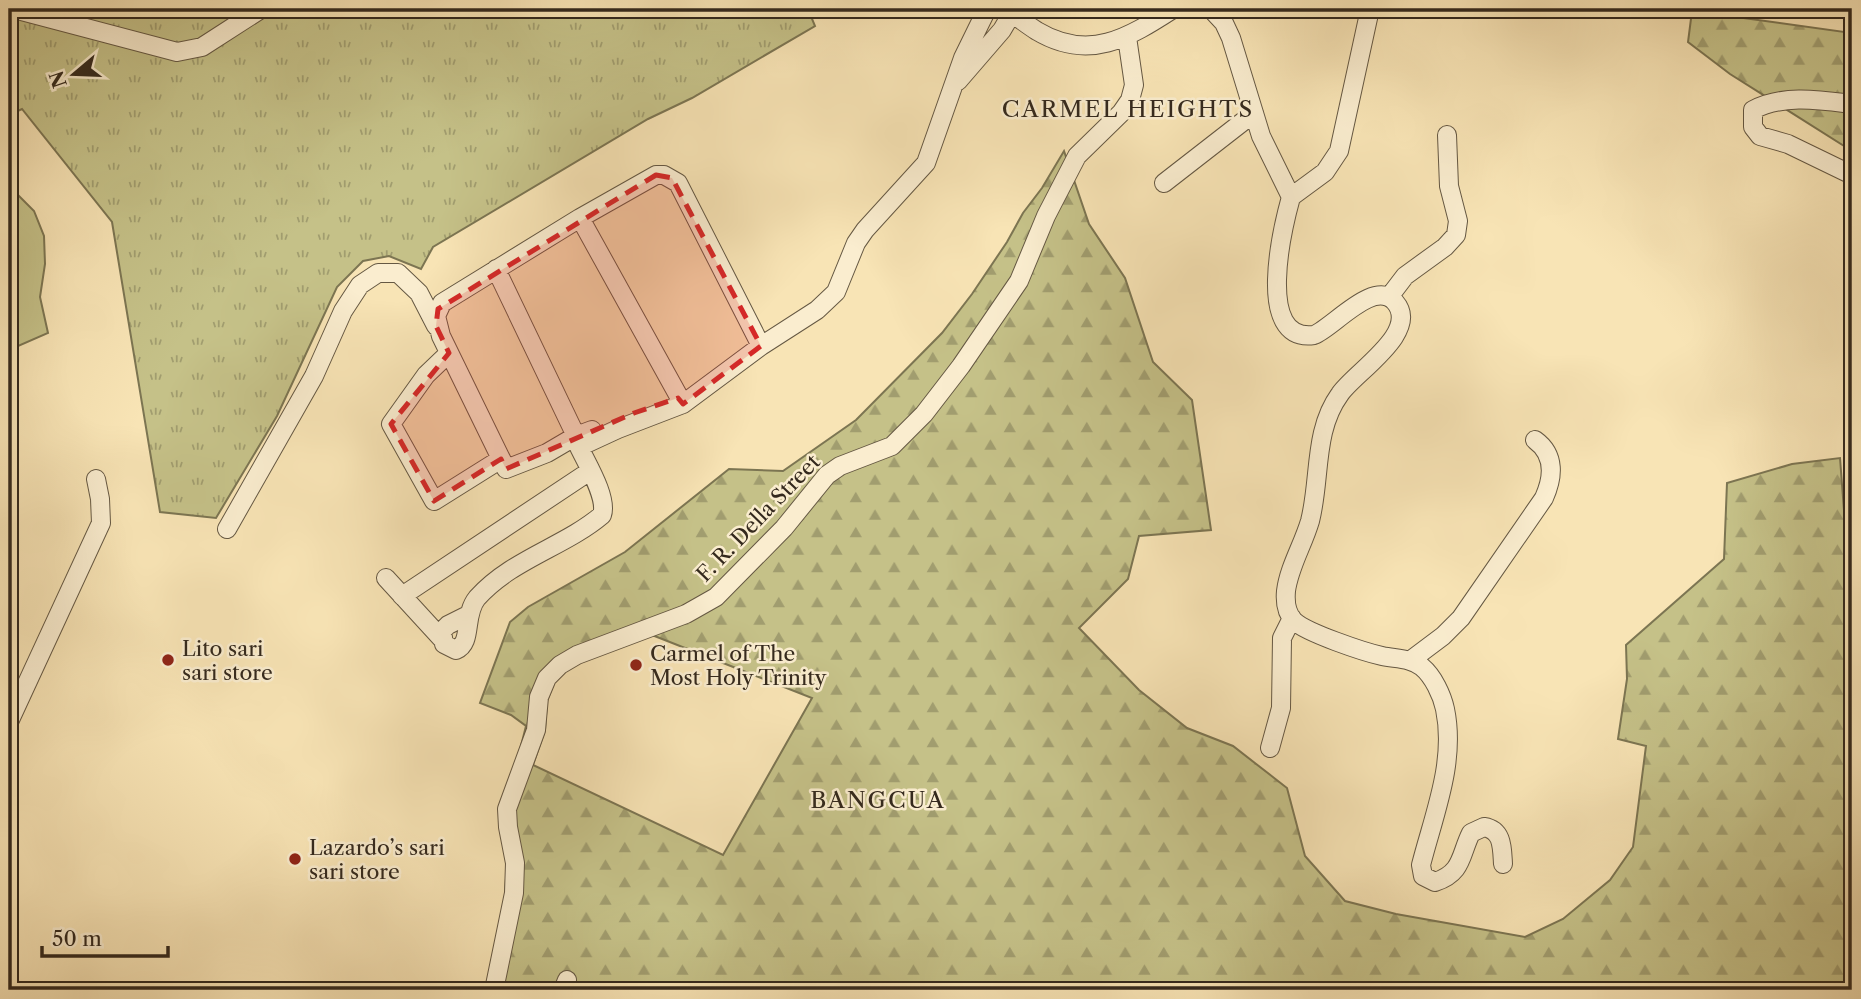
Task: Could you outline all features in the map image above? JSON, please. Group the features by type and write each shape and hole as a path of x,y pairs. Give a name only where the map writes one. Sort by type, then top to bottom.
{"street":[{"path":"14,9 177,52 202,47 261,9"},
{"path":"386,578 444,644 450,648 461,648 467,638 468,615 476,599 511,569 602,515 604,505 579,447 681,401 797,324 835,292 864,230 926,163 963,58 988,9"},
{"path":"951,89 1002,30 1009,11 1038,31 1066,44 1097,45 1127,37 1173,9"},
{"path":"1211,9 1224,23 1231,38 1261,136 1291,197"},
{"path":"1370,9 1339,151 1325,173 1291,197 1281,234 1276,288 1279,308 1292,330 1298,334 1314,335 1365,299 1380,295 1389,297 1400,310 1401,327 1390,343 1338,396 1321,433 1315,498 1304,540 1290,572 1286,591 1287,608 1292,618 1313,632 1378,655 1411,660 1423,667 1437,688 1445,711 1447,752 1443,785 1421,864 1422,873 1427,880 1435,882 1448,876 1463,858 1471,833 1484,827 1494,830 1501,840 1503,864"},
{"name":"F. R. Della Street","path":"494,990 514,893 514,863 507,809 536,730 539,697 547,678 560,664 577,655 673,619 716,597 784,528 833,470 892,446 924,414 961,366 1019,281 1046,216 1077,156 1121,113 1130,100 1134,85 1127,37"},
{"path":"1852,104 1819,100 1785,101 1757,108 1752,115 1753,127 1760,136 1788,144 1852,175"},
{"path":"1164,183 1254,113"},
{"path":"1389,297 1405,276 1445,247 1456,235 1458,221 1449,186 1447,135"},
{"path":"436,326 436,316 442,303 580,218 656,175 672,178 678,183 761,346"},
{"path":"580,218 681,401"},
{"path":"496,269 576,436"},
{"path":"228,528 314,376 343,311 360,285 378,273 398,274 419,293 506,469 547,453 576,436 681,401"},
{"path":"449,353 426,374 391,424 434,501 501,459"},
{"path":"1411,660 1443,636 1461,618 1544,498 1551,469 1546,450 1535,440"},
{"path":"402,596 590,471"},
{"path":"9,722 101,523 96,479"},
{"path":"1270,748 1281,708 1282,638 1292,618"}],"highlighted area":[{"path":"656,175 672,178 761,346 683,404 678,398 634,413 506,469 501,459 434,501 391,424 449,353 436,326 438,309"}],"green space":[{"path":"9,9 808,9 815,26 692,98 648,119 433,247 421,269 389,256 363,261 337,287 277,416 216,518 160,512 112,222 22,109 9,115"},
{"path":"1692,11 1852,33 1852,151 1730,74 1688,42"},
{"path":"1064,151 1089,224 1125,278 1153,362 1192,400 1211,530 1139,536 1128,579 1079,628 1139,690 1187,728 1233,746 1287,788 1305,856 1345,901 1396,914 1525,937 1563,919 1610,880 1633,847 1646,746 1618,739 1627,679 1626,645 1724,559 1727,483 1792,464 1840,458 1852,589 1852,990 488,990 504,915 511,786 526,726 511,715 480,703 510,622 528,607 625,552 729,469 783,471 856,420 942,333 972,294","holes":["652,635 812,698 723,855 533,765 545,730 547,701 556,678 580,660"]},
{"path":"17,194 34,211 44,236 45,264 40,297 48,333 9,350 9,197"}],"place":[{"name":"Lito sari sari store","path":"168,660"},
{"name":"Carmel of The Most Holy Trinity","path":"636,665"},
{"name":"Lazardo’s sari sari store","path":"295,859"}],"district":[{"name":"CARMEL HEIGHTS","path":"1128,109"},
{"name":"BANGCUA","path":"878,800"}]}
